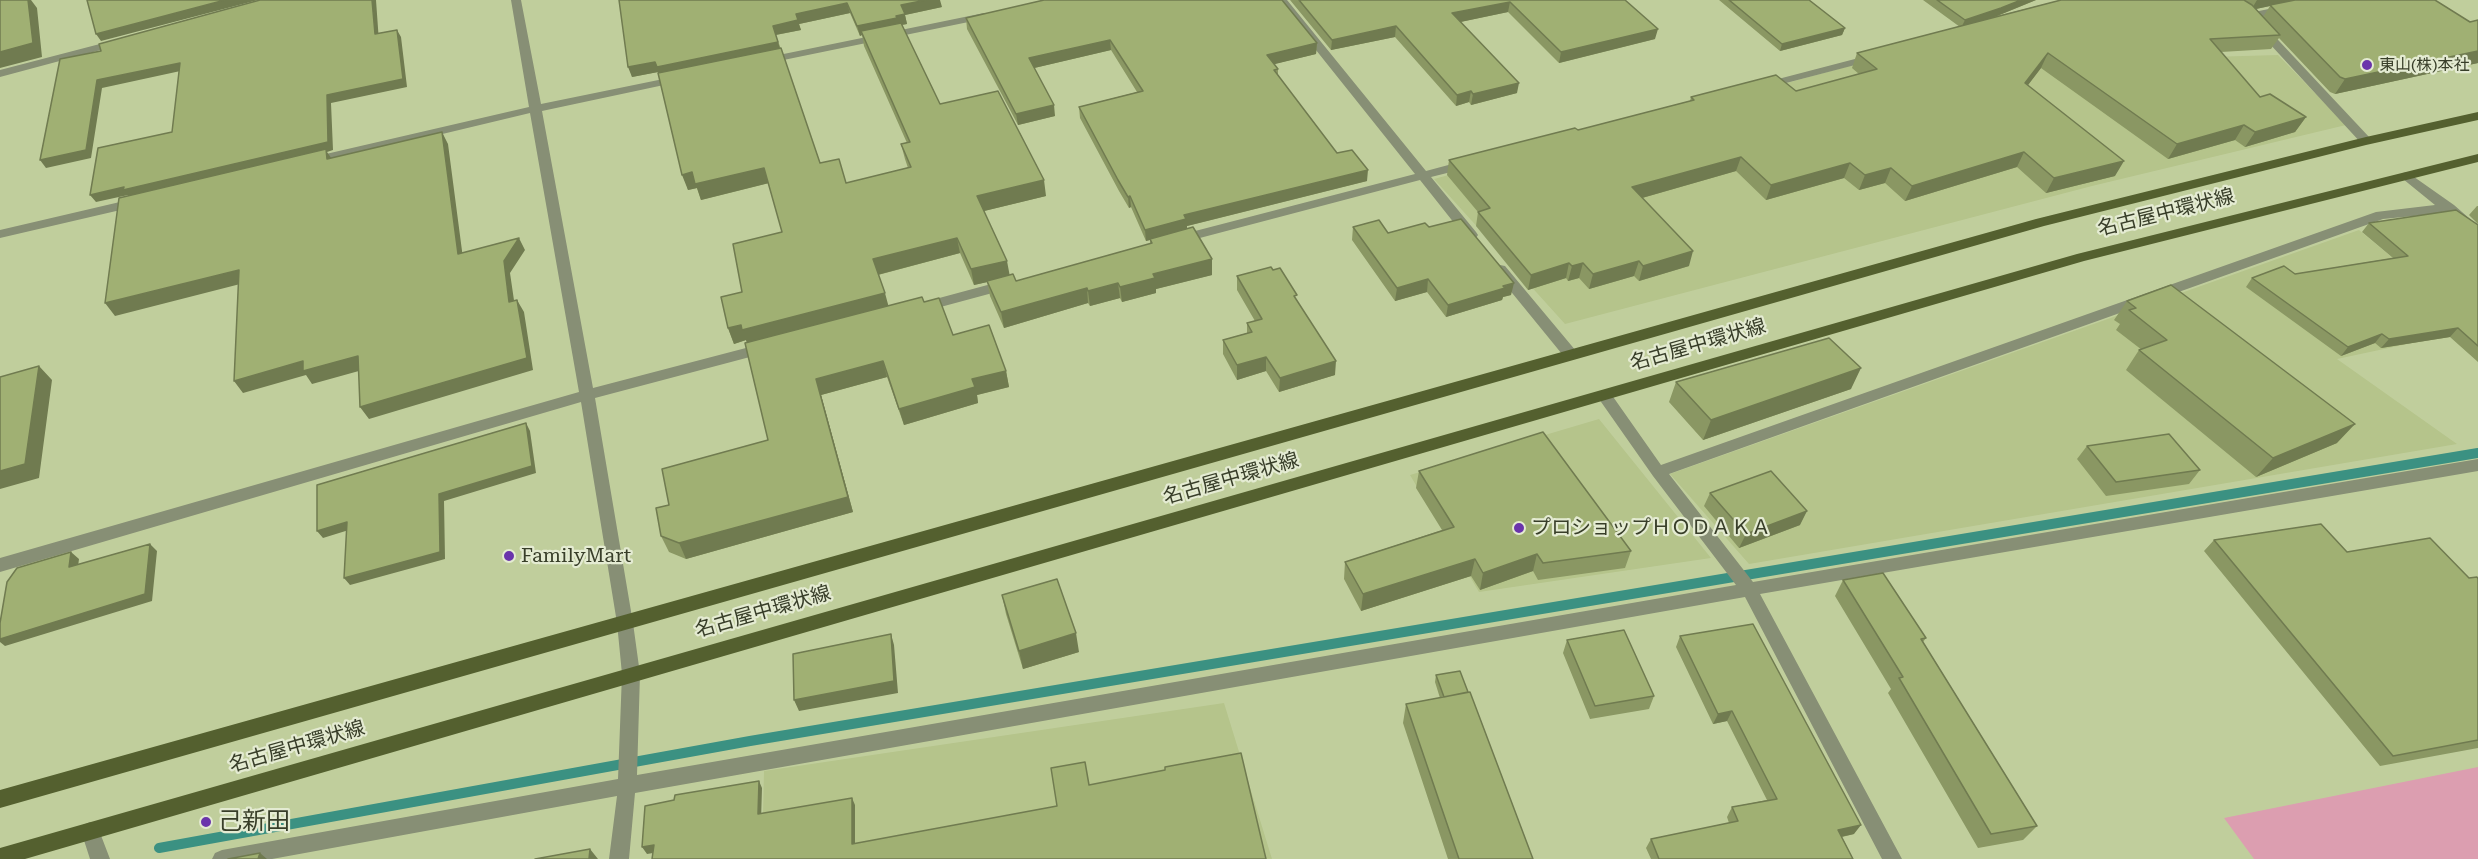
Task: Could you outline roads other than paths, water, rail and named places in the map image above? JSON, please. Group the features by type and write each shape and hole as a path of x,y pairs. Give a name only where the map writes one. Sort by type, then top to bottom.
{"main road":[{"name":"名古屋中環状線","path":"0,799 2041,222 2367,141 2478,116"},
{"name":"名古屋中環状線","path":"0,857 2082,257 2478,158"}],"street":[{"path":"516,0 587,395 625,623 631,674 627,782 619,859"},
{"path":"1281,0 1571,355"},
{"path":"2318,0 2321,2 2245,13 2367,141"},
{"path":"756,63 1002,12"},
{"path":"0,74 134,38"},
{"path":"1744,91 1893,51"},
{"path":"302,163 534,109 686,77"},
{"path":"1167,243 1480,160"},
{"path":"2407,176 2478,233"},
{"path":"0,234 151,199"},
{"path":"1658,472 2381,215 2449,208"},
{"path":"912,310 1016,282"},
{"path":"0,565 587,395 784,343"},
{"path":"1604,395 1658,472 1748,587 1892,859"},
{"path":"222,859 627,782 1748,587 2478,465"},
{"path":"90,831 100,859"}],"waterway":[{"path":"159,848 750,741 2478,453"}],"place":[{"name":"東山(株)本社","path":"2367,65"},
{"name":"プロショップＨＯＤＡＫＡ","path":"1519,528"},
{"name":"FamilyMart","path":"509,556"},
{"name":"己新田","path":"206,822"}]}
